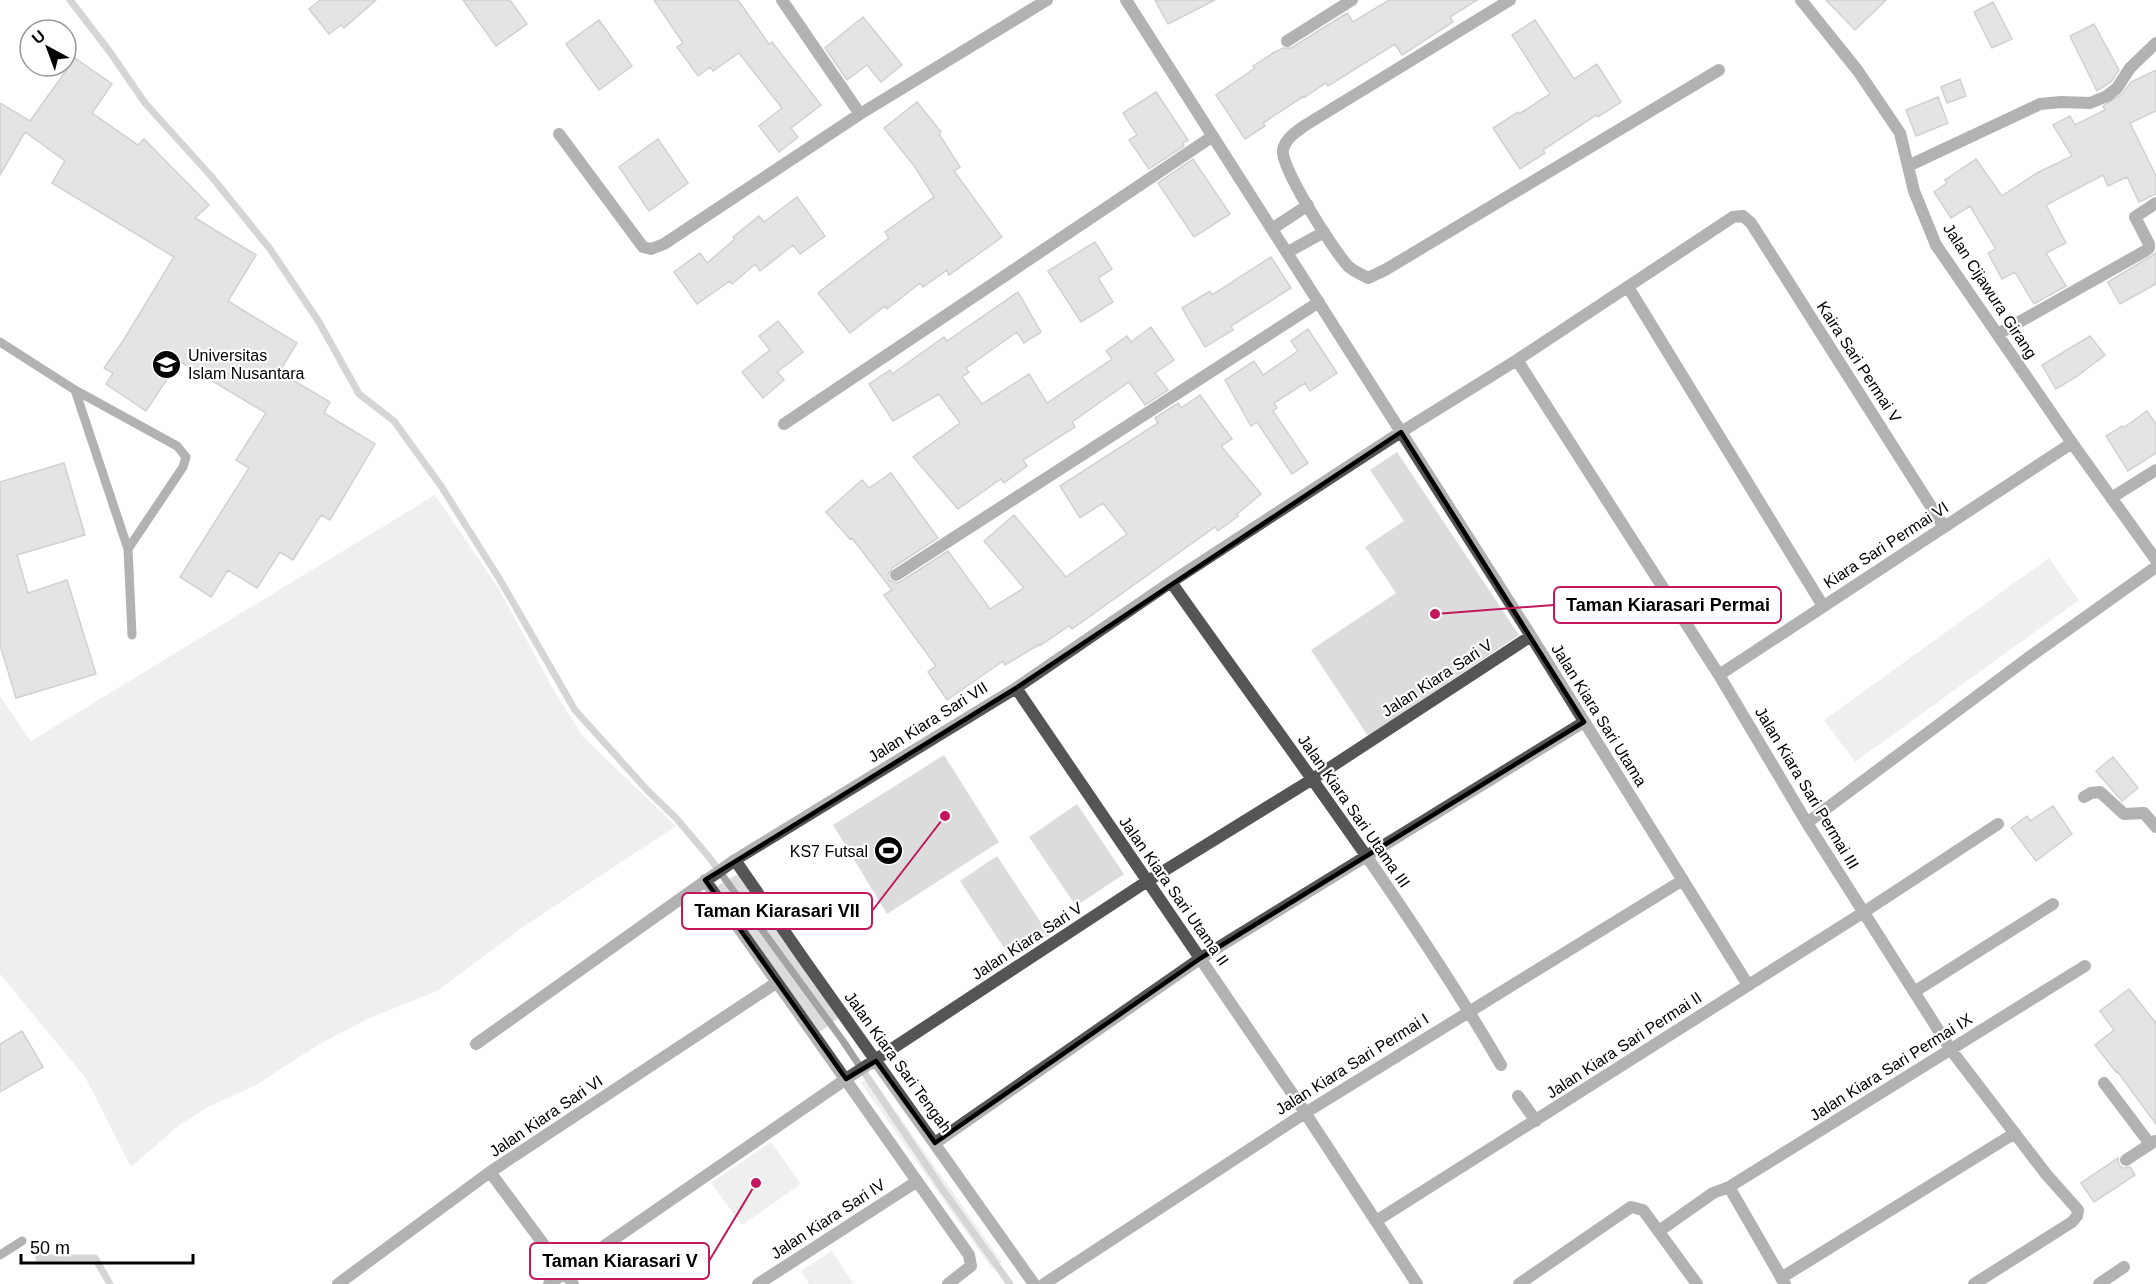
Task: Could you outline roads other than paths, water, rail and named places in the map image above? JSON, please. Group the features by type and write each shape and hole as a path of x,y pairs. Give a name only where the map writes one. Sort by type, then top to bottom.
{"street":[{"path":"782,0 860,114"},
{"path":"559,134 642,247 651,249 664,244 860,114 1047,0"},
{"name":"Jalan Kiara Sari Utama","path":"1126,0 1531,636 1748,985"},
{"path":"1287,42 1352,0"},
{"path":"1510,0 1304,126 1290,137 1283,150 1286,166 1333,247 1350,268 1368,278 1396,264 1719,70"},
{"name":"Jalan Cijawura Girang","path":"1801,0 1858,71 1900,133 1914,191 1936,245 2156,561"},
{"path":"1908,166 2040,104 2090,103 2108,96 2117,88 2130,68 2156,44"},
{"path":"784,424 1213,136"},
{"path":"1998,334 2149,248 2150,244 2135,217 2156,203"},
{"path":"1272,229 1308,205"},
{"name":"Jalan Kiara Sari VII","path":"476,1044 735,860 1016,688 1171,582 1401,432 1517,360 1733,217 1743,216"},
{"name":"Kaira Sari Permai V","path":"1743,216 1757,233 1944,527"},
{"path":"1288,252 1324,232"},
{"path":"1629,287 1823,606"},
{"path":"896,575 1319,302"},
{"name":"Jalan Kiara Sari Permai III","path":"1517,360 1719,675 1807,823 1951,1050 2046,1174 2078,1210 2072,1222 1974,1284"},
{"name":"Kiara Sari Permai VI","path":"1719,675 2072,443"},
{"path":"2111,498 2156,470"},
{"path":"1807,823 2019,665 2156,567"},
{"name":"Jalan Kiara Sari Utama III","path":"1171,582 1367,855 1469,1010 1501,1065"},
{"name":"Jalan Kiara Sari V","path":"549,1284 851,1077 1146,882 1311,780 1531,636"},
{"name":"Jalan Kiara Sari Utama II","path":"1016,688 1305,1113"},
{"path":"935,1143 1201,958 1584,722"},
{"path":"2084,797 2100,792 2120,811 2127,814 2144,813 2156,827"},
{"name":"Jalan Kiara Sari Permai II","path":"1376,1221 1864,912 1998,824"},
{"name":"Jalan Kiara Sari Tengah","path":"735,860 871,1064 935,1143 1034,1284"},
{"path":"715,874 776,983 851,1077 916,1182 969,1255 971,1266 948,1284"},
{"name":"Jalan Kiara Sari Permai I","path":"1044,1284 1305,1113 1683,880"},
{"path":"1914,992 2053,904"},
{"name":"Jalan Kiara Sari Permai IX","path":"1659,1231 1713,1193 1729,1187 2085,966"},
{"name":"Jalan Kiara Sari VI","path":"338,1284 490,1172 776,983"},
{"path":"2104,1083 2153,1142 2126,1160"},
{"path":"1518,1096 1536,1121"},
{"path":"1305,1113 1417,1284"},
{"path":"1729,1187 1783,1281 2015,1133"},
{"path":"490,1172 573,1284"},
{"name":"Jalan Kiara Sari IV","path":"758,1284 916,1182"},
{"path":"1519,1284 1631,1207 1643,1210 1696,1284"},
{"path":"2099,1284 2124,1267"}],"lane":[{"path":"0,342 75,390 177,446 186,457 183,467 128,549"},
{"path":"75,390 128,549 132,635"},
{"path":"0,1255 22,1241"}],"waterway":[{"path":"70,0 145,103 211,176 270,249 319,322 359,394 394,421 441,486 500,580 575,710 647,790 676,818 709,857 843,1041 943,1190 1010,1284"},
{"path":"39,1258 95,1258 110,1284"}],"place":[{"name":"Universitas Islam Nusantara","path":"167,364"},
{"name":"Taman Kiarasari Permai","path":"1435,614"},
{"name":"Taman Kiarasari VII","path":"945,816"},
{"name":"KS7 Futsal","path":"889,851"},
{"name":"Taman Kiarasari V","path":"756,1183"}]}
